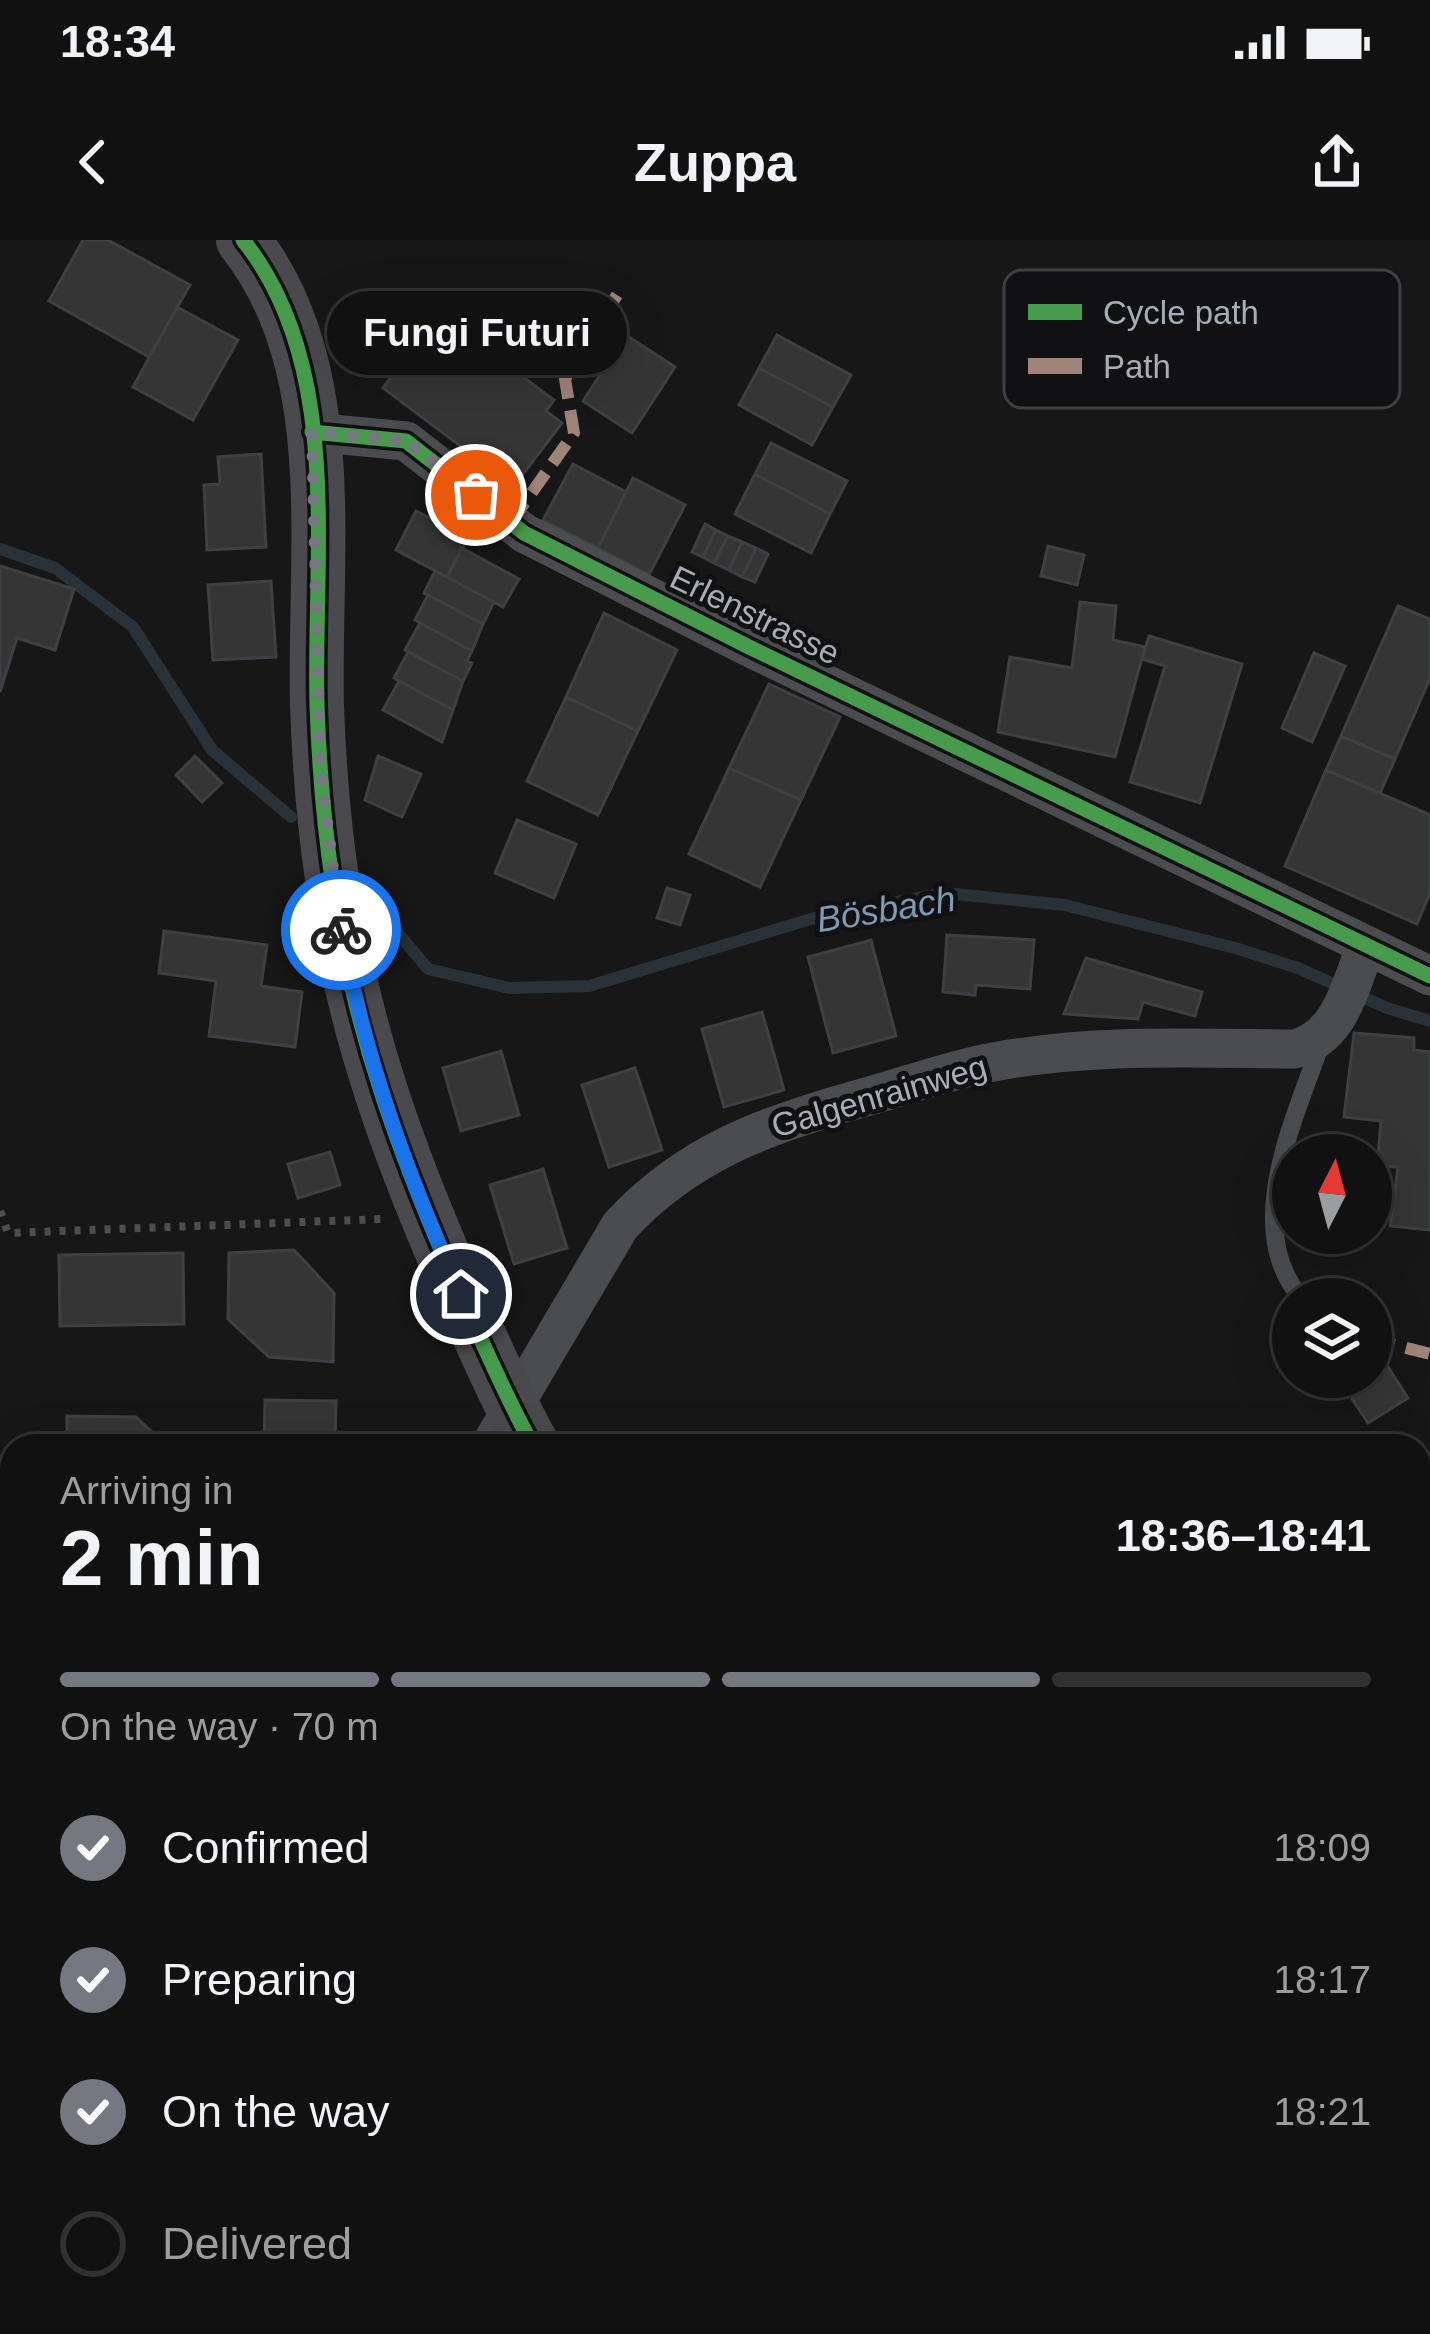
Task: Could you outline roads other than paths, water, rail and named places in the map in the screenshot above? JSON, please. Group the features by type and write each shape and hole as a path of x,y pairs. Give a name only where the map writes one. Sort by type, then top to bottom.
{"street":[{"path":"243,240 280,296 298,348 312,432 320,766 333,886 350,982 391,1126 512,1434"},
{"name":"Erlenstrasse","path":"312,432 406,441 524,533 1360,961 1430,976"},
{"path":"1331,1026 1360,961"},
{"name":"Galgenrainweg","path":"512,1434 596,1260 620,1226 648,1196 727,1143 773,1123 982,1064 1155,1046 1294,1049 1331,1026"}],"lane":[{"path":"1290,1278 1279,1258 1273,1228 1278,1182 1331,1026"}],"waterway":[{"name":"Bösbach","path":"0,549 55,568 133,627 212,750 291,817"},
{"name":"Bösbach","path":"368,897 428,969 509,988 589,986 811,919 944,893 1065,905 1235,948 1430,1021"}],"place":[{"name":"Fungi Futuri","path":"476,495"}]}
